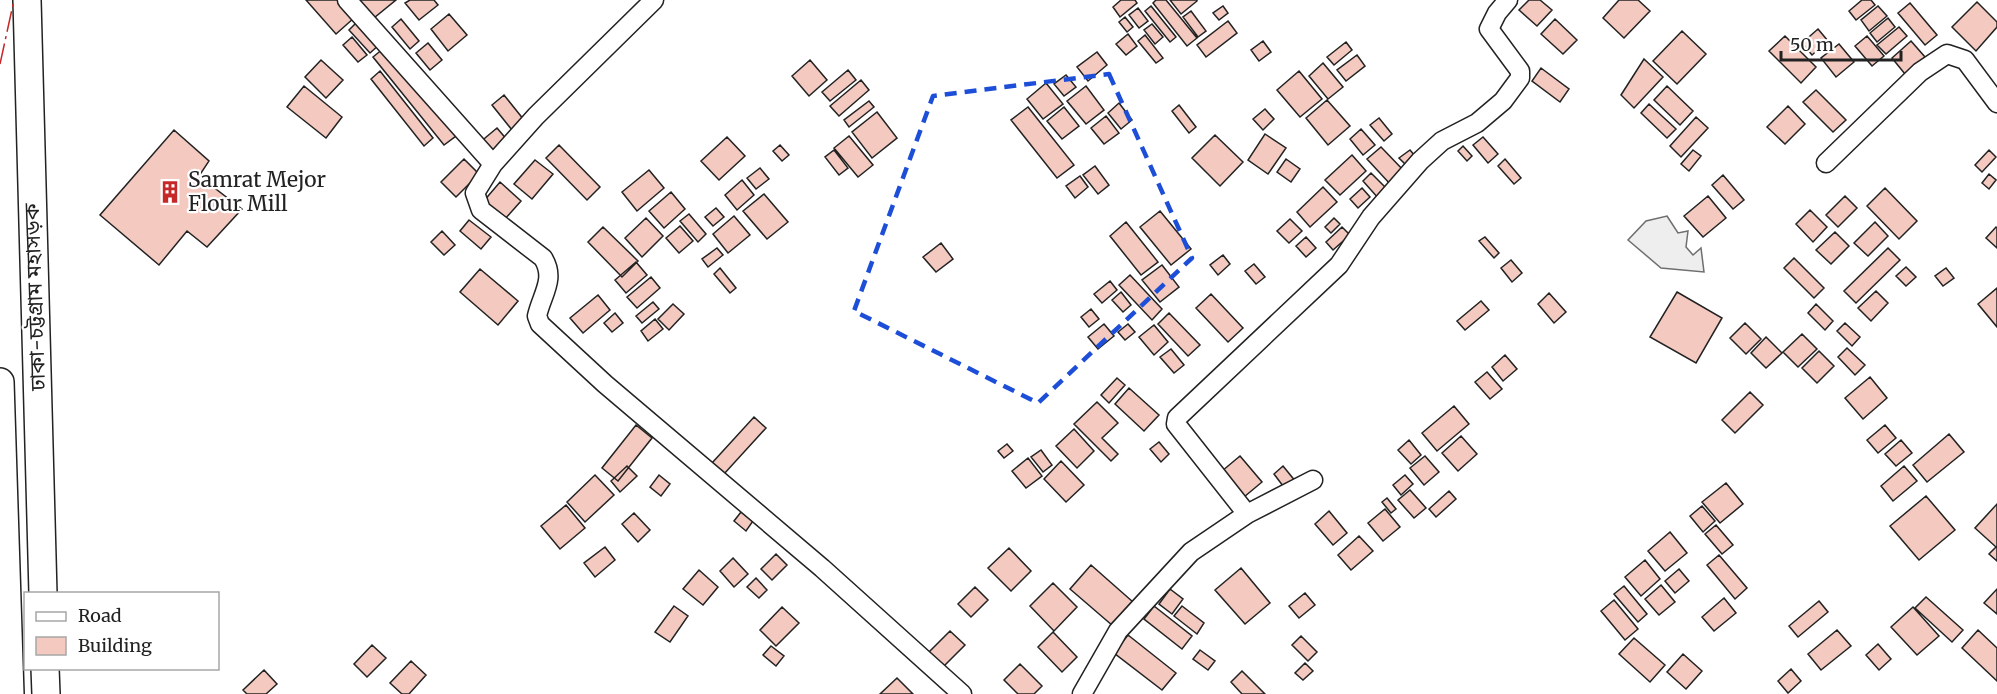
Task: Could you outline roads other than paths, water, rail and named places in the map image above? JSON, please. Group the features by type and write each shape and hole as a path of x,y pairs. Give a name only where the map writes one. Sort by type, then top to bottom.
{"highway":[{"name":"ঢাকা-চট্টগ্রাম মহাসড়ক","path":"27,0 43,592"},
{"name":"ঢাকা-চট্টগ্রাম মহাসড়ক","path":"0,382 10,694"},
{"path":"45,670 46,694"}],"street":[{"path":"347,0 493,164"},
{"path":"654,0 536,116 493,164 475,194 476,202 481,210 543,258 550,268 550,278 537,316 540,324 605,384 813,560 962,694"},
{"path":"1247,514 1176,424 1177,418 1339,265 1371,218 1420,161 1442,141 1477,123 1503,101 1520,78 1520,71 1489,28 1497,13 1508,0"},
{"path":"1826,163 1920,72 1947,54 1965,60 1997,103"},
{"path":"1082,694 1118,631 1191,552 1247,514 1313,480"}],"place":[{"name":"Samrat Mejor Flour Mill","path":"170,192"}]}
